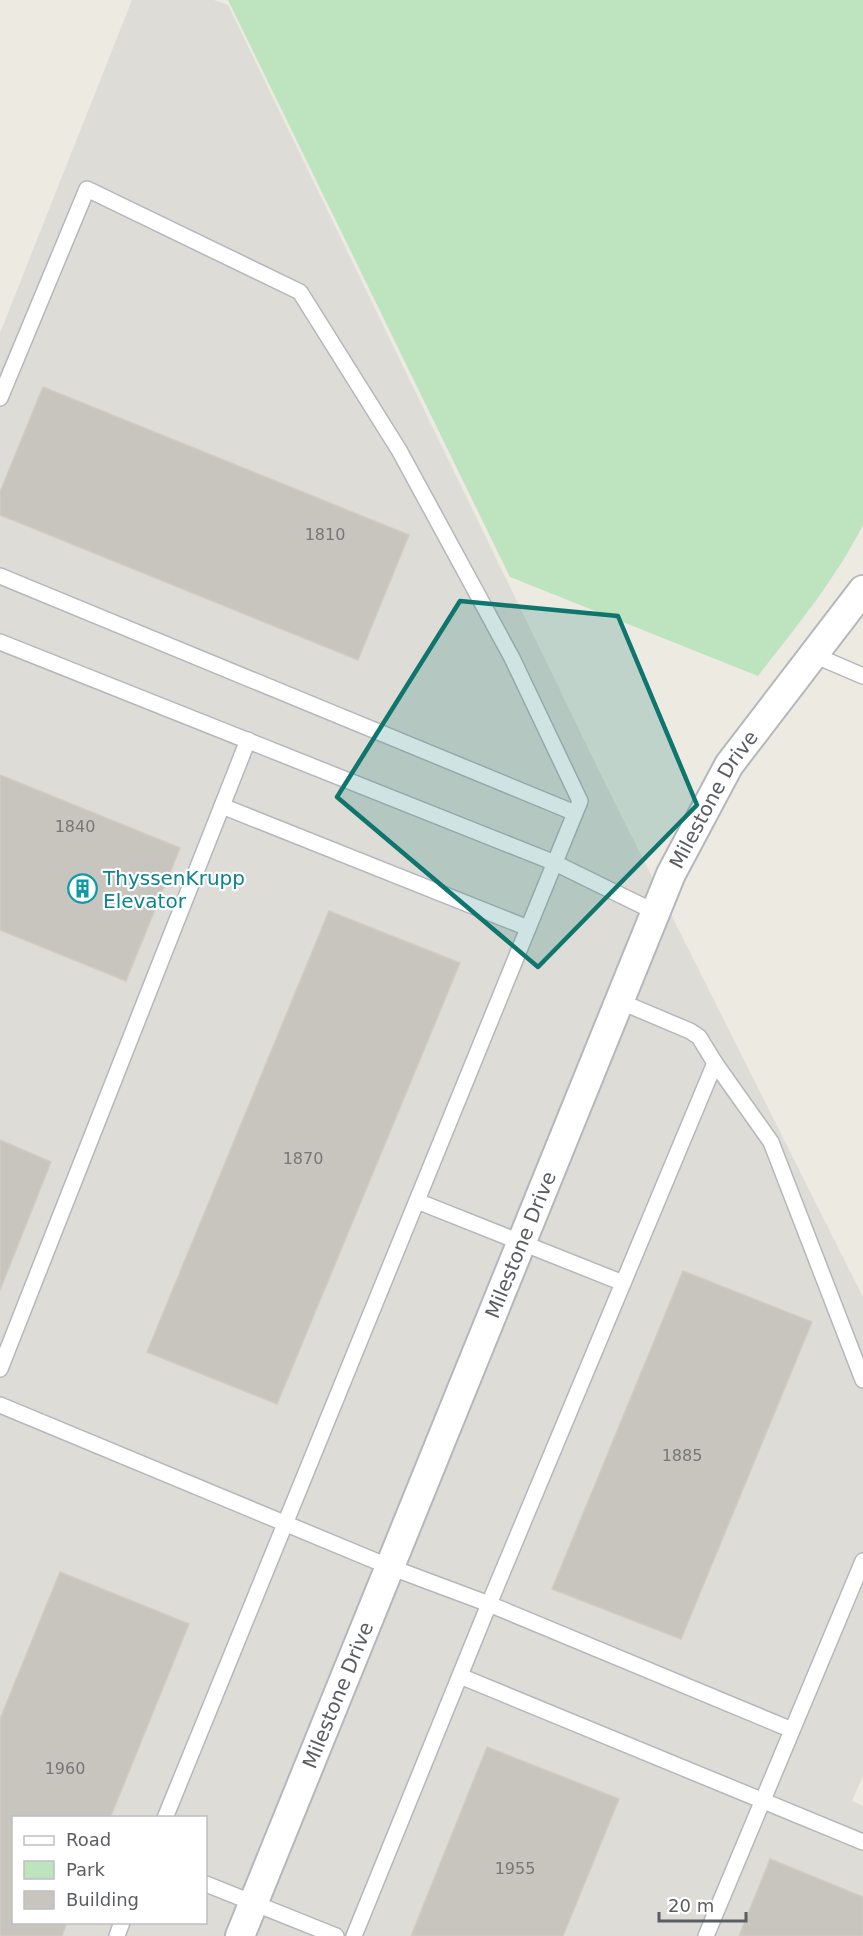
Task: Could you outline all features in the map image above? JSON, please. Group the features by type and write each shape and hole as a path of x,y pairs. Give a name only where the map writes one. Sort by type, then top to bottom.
{"street":[{"name":"Milestone Drive","path":"240,1936 655,912 693,828 729,765 764,716 863,590"}],"lane":[{"path":"0,398 87,189 300,292 399,450 512,658 580,801 166,1816"},
{"path":"0,576 575,813"},
{"path":"0,642 555,863 655,912"},
{"path":"814,655 863,676"},
{"path":"0,1369 248,740"},
{"path":"222,806 528,928"},
{"path":"620,1001 699,1037 771,1142 863,1380"},
{"path":"354,1936 489,1604 715,1063"},
{"path":"417,1201 623,1283"},
{"path":"0,1405 390,1567 489,1604 792,1730"},
{"path":"706,1936 863,1561"},
{"path":"460,1676 863,1842"},
{"path":"207,1884 336,1936"}],"highlighted area":[{"path":"460,601 618,616 697,805 538,967 337,797"}],"shaded area":[{"path":"132,0 214,0 228,5 604,781 863,1297 863,1776 852,1801 863,1806 863,1936 0,1936 0,333"}],"green space":[{"path":"228,0 863,0 863,525 827,584 758,676 510,577"}],"building":[{"path":"43,387 409,535 358,660 0,515 0,492"},
{"name":"ThyssenKrupp Elevator","path":"0,775 180,848 126,981 0,930"},
{"path":"329,911 460,963 277,1404 147,1352"},
{"path":"0,1140 51,1162 0,1290"},
{"path":"683,1271 812,1322 681,1639 552,1589"},
{"path":"60,1572 189,1624 111,1816 12,1816 12,1924 66,1924 62,1936 0,1936 0,1719"},
{"path":"487,1747 619,1799 563,1936 411,1936"},
{"path":"770,1859 863,1897 863,1936 739,1936"}],"place":[{"name":"ThyssenKrupp Elevator","path":"82,889"}]}
